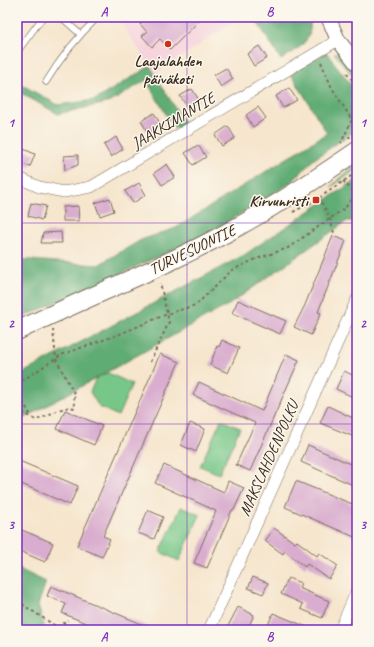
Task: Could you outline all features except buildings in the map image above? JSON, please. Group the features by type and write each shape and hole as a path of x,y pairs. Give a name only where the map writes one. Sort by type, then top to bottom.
{"main road":[{"name":"TURVESUONTIE","path":"17,331 166,263 239,226 282,201 357,151"}],"street":[{"path":"328,17 338,40 357,64"},
{"name":"JAAKKIMANTIE","path":"17,177 39,187 64,192 91,187 338,40"},
{"name":"MAKSLAHDENPOLKU","path":"209,630 357,299"},
{"path":"340,630 357,590"}],"lane":[{"path":"17,52 43,17"},
{"path":"61,17 80,34"},
{"path":"46,82 61,57 80,34 98,17"}],"path":[{"path":"317,52 332,88 352,120 341,142"},
{"path":"17,384 56,359 167,314 196,305 232,270 256,259 288,248 345,208 356,195 343,181"},
{"path":"319,197 330,219 334,233"},
{"path":"150,362 169,322 159,281"},
{"path":"17,408 36,420 46,417 67,406 75,408 74,393 56,359 53,329"},
{"path":"17,391 31,417"},
{"path":"17,601 57,627 68,621"}],"shaded area":[{"name":"Laajalahden päiväkoti","path":"241,17 155,74 118,18"}],"green space":[{"path":"254,17 309,17 310,33 299,48 281,60"},
{"path":"326,52 357,92 357,129 313,160 291,183 202,237 17,320 17,259 98,265 141,240 176,228 327,133 291,74"},
{"path":"334,53 339,53 357,74 357,81"},
{"path":"150,66 186,126 174,128 146,80 111,102 58,114 17,91 17,82 58,105 95,100"},
{"path":"357,163 357,169 331,187"},
{"path":"357,179 357,221 347,221 230,304 17,422 17,376 244,255"},
{"path":"108,373 132,384 118,416 99,407 90,392 96,378"},
{"path":"221,420 240,428 219,474 200,466"},
{"path":"181,507 200,515 179,561 160,552"},
{"path":"17,568 46,582 38,605 45,630 17,630"},
{"path":"357,603 357,630 345,630"}],"place":[{"name":"Laajalahden päiväkoti","path":"168,44"},
{"name":"Kirvunristi","path":"316,200"}]}
